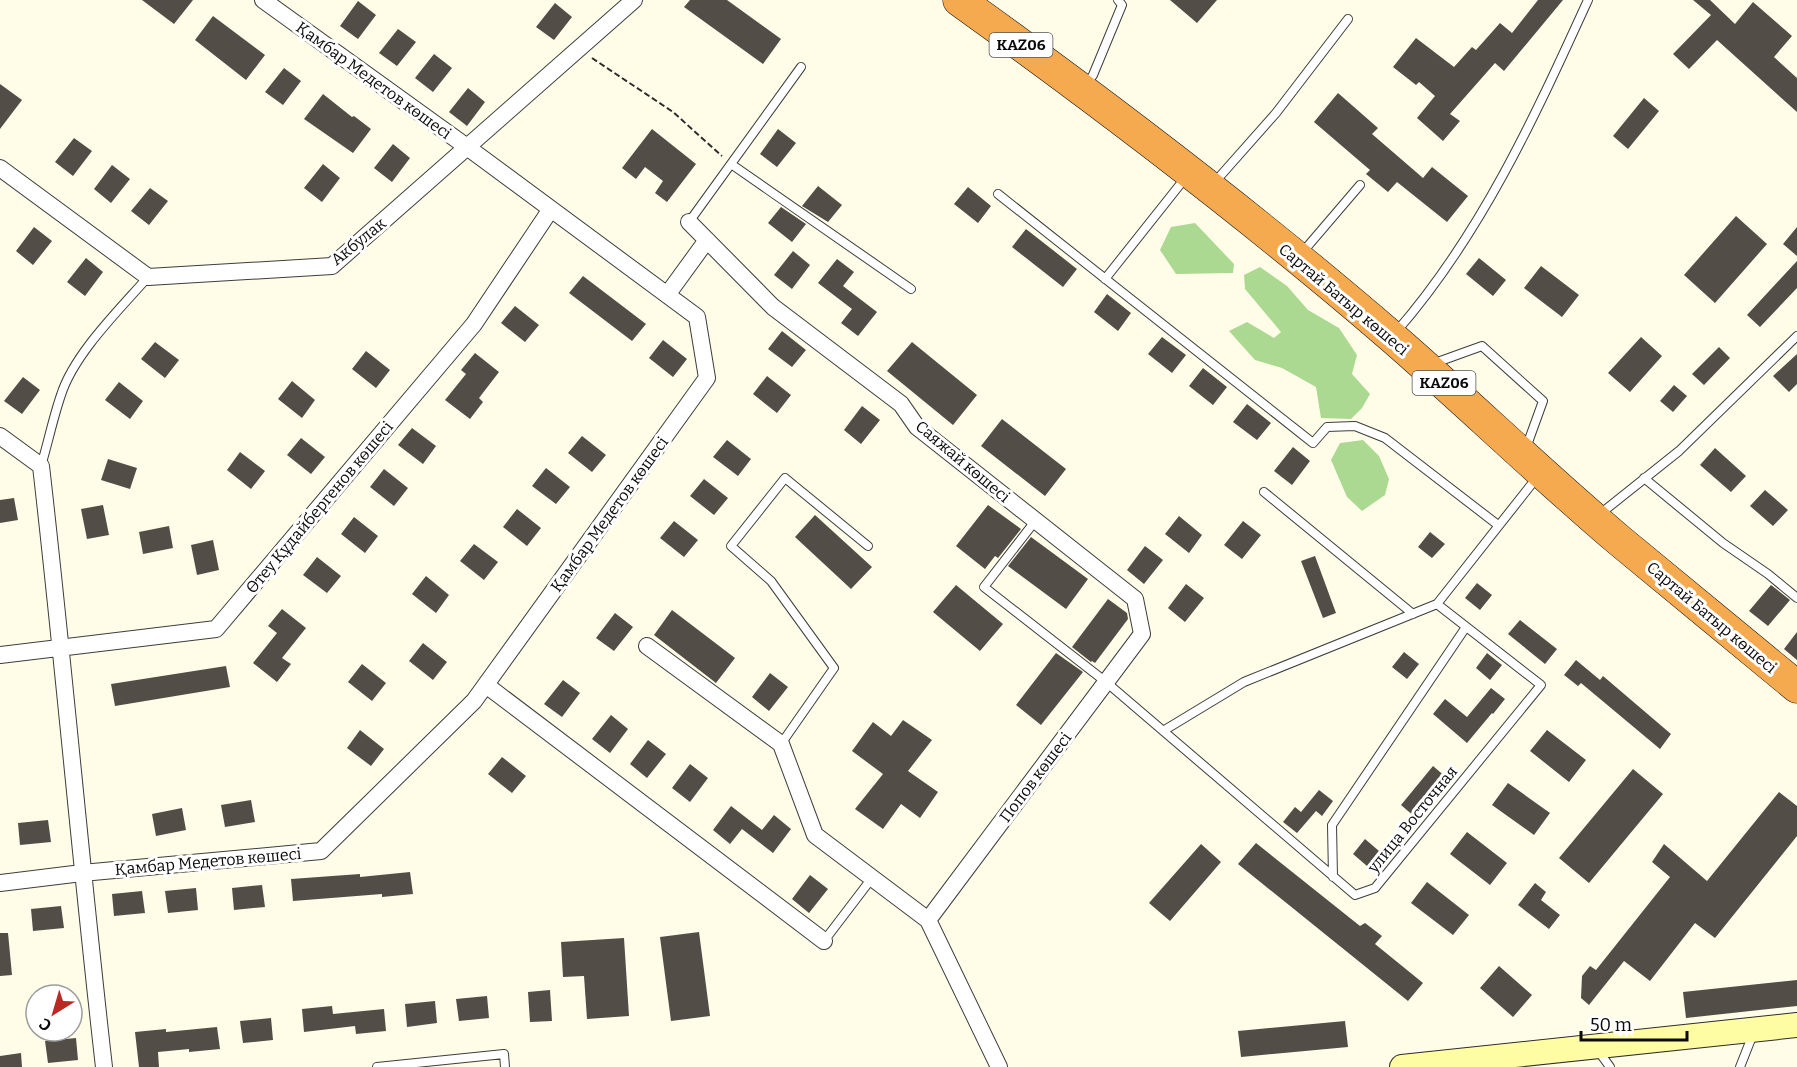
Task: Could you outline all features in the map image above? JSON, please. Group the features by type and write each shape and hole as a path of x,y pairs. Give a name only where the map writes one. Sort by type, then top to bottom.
{"highway":[{"name":"Сартай Батыр көшесі","path":"959,0 1083,89 1297,259 1392,337 1595,518 1797,687"}],"street":[{"name":"Қамбар Медетов көшесі","path":"0,884 82,873 321,851 474,702 707,378 697,318 467,147 263,0"},
{"name":"Акбулак","path":"148,277 332,266 631,1"},
{"path":"0,168 148,277"},
{"name":"Өтеу Құдайбергенов көшесі","path":"0,655 216,629 474,324 551,209"},
{"name":"Саяжай көшесі","path":"689,222 773,307 901,404 917,427 1135,599 1143,634"},
{"path":"667,295 707,240"},
{"path":"0,436 41,466 62,649 82,873 105,1067"},
{"name":"Попов көшесі","path":"928,920 1143,634"},
{"path":"647,646 781,744 815,835 928,920 999,1067"},
{"path":"486,685 824,941"},
{"path":"1402,1067 1797,1025"}],"lane":[{"path":"1083,89 1093,75 1122,5 1118,0"},
{"path":"1392,337 1427,296 1482,214 1538,109 1588,0"},
{"path":"1105,279 1200,180 1276,113 1348,19"},
{"path":"689,222 801,67"},
{"path":"730,164 912,289"},
{"path":"1297,259 1360,185"},
{"path":"998,194 1313,443 1327,428 1355,426 1385,438 1498,525"},
{"path":"41,466 61,394 74,368 103,329 148,277"},
{"path":"1595,518 1679,451 1797,336"},
{"path":"1163,731 1244,682 1437,604 1498,525 1533,463 1543,401 1482,346 1424,366"},
{"path":"781,744 834,668 771,581 731,546 785,478 868,546"},
{"path":"1644,478 1722,543 1768,573 1797,598"},
{"path":"1264,492 1413,614"},
{"name":"улица Восточная","path":"1035,520 984,587 1106,682 1355,895 1375,888 1541,685 1437,604"},
{"path":"1333,877 1332,825 1466,627"},
{"path":"824,941 872,878"},
{"path":"1740,1067 1754,1029"},
{"path":"1595,1046 1610,1067"},
{"path":"377,1067 504,1054 505,1067"}],"path":[{"path":"579,49 673,112 730,164"}],"green space":[{"path":"1195,223 1234,264 1233,273 1176,274 1160,250 1171,227"},
{"path":"1260,267 1287,286 1308,310 1339,328 1357,355 1352,374 1370,394 1362,408 1351,419 1321,418 1316,387 1282,368 1255,360 1229,331 1247,322 1274,338 1281,332 1245,289 1244,275"},
{"path":"1363,440 1379,456 1389,479 1385,495 1362,511 1347,497 1331,460 1340,443"}],"building":[{"path":"142,0 193,0 174,24"},
{"path":"690,0 727,0 781,39 763,64 684,7"},
{"path":"1170,0 1217,0 1197,23"},
{"path":"1538,0 1563,0 1504,71 1495,63 1450,114 1460,121 1443,141 1417,118 1435,96 1419,82 1416,85 1393,67 1416,38 1454,67 1472,47 1476,50 1500,23 1512,33"},
{"path":"1693,0 1710,0 1735,24 1753,2 1792,36 1774,57 1797,78 1797,112 1717,40 1689,69 1673,54 1711,15"},
{"path":"358,1 376,15 358,39 340,26"},
{"path":"555,3 572,17 554,40 536,27"},
{"path":"213,16 265,55 246,80 195,40"},
{"path":"398,29 416,42 397,66 379,53"},
{"path":"434,54 452,68 433,92 415,78"},
{"path":"284,68 301,81 283,105 265,92"},
{"path":"0,84 22,100 0,129"},
{"path":"468,88 485,102 467,126 449,112"},
{"path":"1338,93 1378,128 1372,134 1423,178 1432,167 1468,196 1447,222 1397,182 1388,192 1366,174 1370,170 1314,122"},
{"path":"323,94 371,129 353,153 304,119"},
{"path":"1644,98 1659,111 1628,149 1613,136"},
{"path":"652,129 696,164 667,202 655,193 663,181 645,167 636,179 622,168"},
{"path":"778,129 796,143 777,167 760,154"},
{"path":"74,138 92,151 73,176 55,162"},
{"path":"393,144 410,158 392,182 374,168"},
{"path":"323,164 340,178 322,202 304,188"},
{"path":"112,165 130,179 111,203 94,189"},
{"path":"818,186 842,205 828,222 802,206"},
{"path":"968,187 991,206 978,223 954,204"},
{"path":"150,188 168,201 149,225 131,211"},
{"path":"781,207 806,224 792,242 768,223"},
{"path":"1736,216 1767,244 1715,303 1684,275"},
{"path":"34,227 52,241 33,265 16,251"},
{"path":"1797,227 1797,256 1783,244"},
{"path":"1026,229 1077,269 1063,287 1012,247"},
{"path":"793,251 810,265 792,289 774,275"},
{"path":"86,258 103,272 85,296 67,282"},
{"path":"1479,258 1506,280 1493,296 1466,274"},
{"path":"837,259 854,272 843,286 877,312 858,336 841,323 852,309 818,283"},
{"path":"1797,261 1797,288 1760,327 1747,315"},
{"path":"1541,266 1579,295 1562,317 1524,288"},
{"path":"583,276 646,324 632,341 569,293"},
{"path":"1107,294 1131,313 1118,331 1094,312"},
{"path":"515,306 539,325 525,342 501,323"},
{"path":"782,331 806,350 792,367 768,349"},
{"path":"1162,337 1186,355 1172,373 1148,354"},
{"path":"1641,337 1662,356 1630,392 1608,373"},
{"path":"663,340 687,359 673,377 649,358"},
{"path":"155,342 179,360 165,378 141,359"},
{"path":"912,342 977,395 953,425 887,371"},
{"path":"1719,347 1730,358 1704,385 1692,374"},
{"path":"366,351 390,370 376,388 352,369"},
{"path":"475,353 499,372 479,398 483,402 470,419 445,400 466,374 461,370"},
{"path":"1797,354 1797,384 1789,392 1773,376"},
{"path":"1203,368 1227,387 1213,405 1189,386"},
{"path":"767,376 791,395 777,413 753,394"},
{"path":"23,377 40,390 22,414 4,401"},
{"path":"292,381 315,400 302,418 278,399"},
{"path":"119,382 143,401 130,419 105,400"},
{"path":"1674,385 1687,396 1673,412 1660,401"},
{"path":"1247,404 1271,423 1257,440 1233,422"},
{"path":"862,406 880,420 861,444 844,430"},
{"path":"1002,419 1066,469 1045,496 981,446"},
{"path":"412,428 436,446 423,464 398,445"},
{"path":"582,436 606,455 592,472 568,453"},
{"path":"301,438 325,457 311,474 287,455"},
{"path":"727,440 751,459 738,476 713,457"},
{"path":"1293,447 1310,461 1292,485 1274,471"},
{"path":"1715,448 1746,476 1731,492 1700,465"},
{"path":"240,452 265,471 251,489 227,470"},
{"path":"108,459 137,468 130,489 101,480"},
{"path":"546,468 570,487 556,504 532,486"},
{"path":"384,469 408,488 394,506 370,487"},
{"path":"704,479 728,498 714,515 690,496"},
{"path":"1765,490 1788,510 1773,526 1750,506"},
{"path":"14,498 18,520 0,523 0,500"},
{"path":"103,505 109,535 87,539 81,509"},
{"path":"988,505 1021,529 998,558 995,556 985,569 956,546"},
{"path":"517,509 541,528 527,546 503,527"},
{"path":"815,515 872,567 851,589 795,537"},
{"path":"1179,516 1202,535 1189,553 1165,534"},
{"path":"354,517 378,536 365,553 341,534"},
{"path":"674,521 698,540 684,557 660,538"},
{"path":"1243,521 1261,535 1242,559 1224,545"},
{"path":"169,526 173,548 143,554 139,532"},
{"path":"1430,532 1445,544 1432,558 1418,547"},
{"path":"1031,537 1088,579 1066,609 1008,566"},
{"path":"213,540 219,570 197,575 191,545"},
{"path":"474,544 498,562 484,580 460,561"},
{"path":"1145,546 1163,560 1144,584 1127,570"},
{"path":"1315,556 1336,613 1323,618 1301,561"},
{"path":"317,557 341,576 327,593 303,575"},
{"path":"426,576 449,595 436,613 412,594"},
{"path":"1477,583 1492,595 1480,610 1465,598"},
{"path":"1186,584 1204,598 1185,622 1168,608"},
{"path":"956,585 1003,624 980,651 933,612"},
{"path":"1771,585 1790,600 1768,626 1749,611"},
{"path":"1108,599 1127,613 1128,619 1095,663 1072,647"},
{"path":"282,609 306,628 282,658 291,664 277,682 253,663 277,633 268,626"},
{"path":"672,610 735,658 716,683 654,635"},
{"path":"615,613 633,627 614,651 596,638"},
{"path":"1520,620 1557,649 1545,664 1508,634"},
{"path":"1797,632 1797,660 1784,649"},
{"path":"423,643 447,662 433,680 409,661"},
{"path":"1404,652 1419,664 1407,679 1392,667"},
{"path":"1056,653 1083,672 1041,725 1016,705"},
{"path":"1487,653 1502,665 1490,680 1476,668"},
{"path":"1576,660 1600,680 1603,676 1671,734 1660,749 1581,683 1578,686 1564,675"},
{"path":"362,664 386,683 372,701 348,682"},
{"path":"226,666 230,687 115,706 111,684"},
{"path":"770,673 788,687 769,711 752,697"},
{"path":"563,680 580,693 562,717 544,704"},
{"path":"1491,688 1505,699 1467,743 1433,714 1445,699 1467,717"},
{"path":"611,715 628,729 610,753 592,739"},
{"path":"903,720 932,740 908,771 938,792 920,818 901,804 883,829 855,809 883,774 852,751 873,722 891,736"},
{"path":"360,730 384,749 371,766 347,748"},
{"path":"1547,730 1586,760 1569,782 1530,751"},
{"path":"648,740 666,754 647,778 630,764"},
{"path":"502,757 526,776 512,793 488,774"},
{"path":"690,764 708,778 690,802 672,788"},
{"path":"1433,766 1447,778 1415,817 1401,805"},
{"path":"1633,769 1663,794 1589,883 1559,858"},
{"path":"1508,783 1550,813 1534,835 1492,805"},
{"path":"1319,790 1333,801 1322,816 1316,811 1297,833 1283,822 1295,807 1301,812"},
{"path":"1779,792 1797,806 1797,836 1715,938 1695,923 1650,981 1624,961 1589,1005 1581,998 1582,976 1590,966 1596,970 1670,877 1652,862 1664,844 1707,881"},
{"path":"251,800 255,822 225,827 221,805"},
{"path":"731,806 762,830 774,815 791,829 773,853 742,829 730,844 713,830"},
{"path":"182,808 186,830 156,836 152,814"},
{"path":"48,820 51,842 20,845 18,823"},
{"path":"1467,832 1507,863 1490,885 1450,854"},
{"path":"1365,839 1379,851 1367,866 1353,854"},
{"path":"1256,843 1360,926 1365,923 1382,936 1375,944 1423,983 1408,1001 1238,864"},
{"path":"1201,844 1221,862 1170,921 1149,903"},
{"path":"410,872 413,894 382,897 382,894 293,901 291,879 360,874 360,877"},
{"path":"810,875 828,889 809,913 792,899"},
{"path":"1427,882 1469,915 1453,935 1411,903"},
{"path":"1535,883 1546,892 1541,900 1560,915 1549,929 1518,905"},
{"path":"262,885 265,907 234,910 232,888"},
{"path":"196,888 198,910 168,913 165,891"},
{"path":"142,891 145,913 114,916 112,894"},
{"path":"61,906 64,928 33,931 31,909"},
{"path":"699,932 710,1016 671,1021 660,937"},
{"path":"0,933 8,933 12,975 0,976"},
{"path":"624,938 629,1016 587,1019 584,976 563,977 561,942"},
{"path":"1499,966 1532,995 1513,1017 1480,988"},
{"path":"1797,980 1797,1006 1686,1018 1683,992"},
{"path":"550,990 552,1021 530,1022 528,992"},
{"path":"487,996 489,1018 459,1021 456,999"},
{"path":"435,1001 437,1023 407,1027 405,1004"},
{"path":"332,1006 333,1014 384,1009 386,1031 356,1034 355,1026 304,1032 302,1009"},
{"path":"271,1018 273,1040 243,1043 240,1021"},
{"path":"1345,1021 1348,1047 1241,1057 1238,1031"},
{"path":"217,1027 220,1049 158,1052 159,1067 139,1067 135,1032 166,1029 166,1032"},
{"path":"45,1043 76,1043 78,1060 48,1063"},
{"path":"21,1053 22,1067 0,1067 0,1056"}]}
